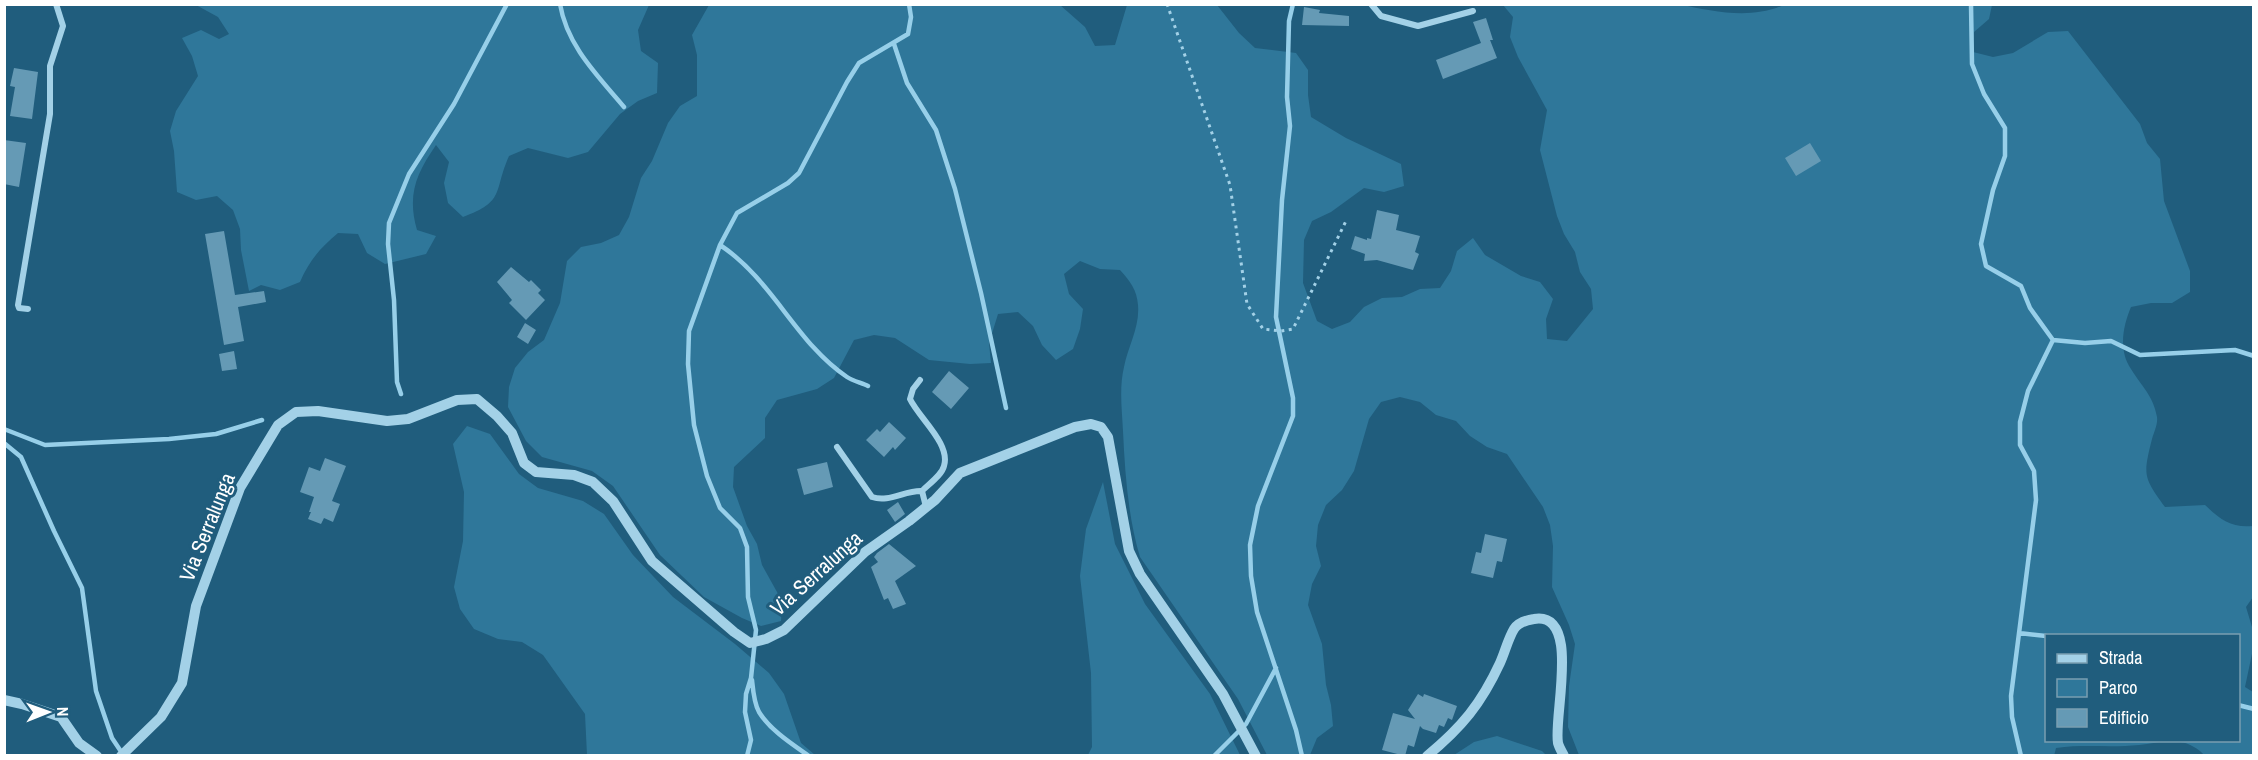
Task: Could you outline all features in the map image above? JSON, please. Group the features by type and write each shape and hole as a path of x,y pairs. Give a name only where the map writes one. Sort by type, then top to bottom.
{"street":[{"path":"28,309 20,308 18,305 50,114 50,66 63,26 56,4"},
{"path":"1371,4 1381,16 1418,26 1473,11"},
{"path":"920,380 913,389 910,399 916,410 931,427 946,455 944,468 922,491"},
{"name":"Via Serralunga","path":"121,756 161,717 182,683 196,606 240,488 278,425 296,412 318,411 387,422 408,419 457,400 477,399 512,433 524,463 536,472 574,475 593,482 613,501 652,561 734,632 750,643 766,639 784,630 865,552 926,507 960,473 1075,426 1091,424 1101,427 1108,437 1114,462 1129,551 1140,574 1223,694 1256,756"},
{"path":"837,447 872,496 880,500 913,490 922,491"},
{"path":"922,491 926,507"},
{"path":"1427,756 1465,721 1483,697 1515,627 1526,620 1542,617 1555,625 1561,637 1558,742 1564,756"},
{"path":"4,700 61,717 79,743 97,756"}],"path":[{"path":"1167,4 1230,185 1246,304 1263,329 1281,331 1293,328 1347,219"}],"green space":[{"path":"1679,4 1720,12 1747,13 1773,9 1786,4 1992,5 1989,19 1974,32 1973,52 1993,57 2013,53 2048,32 2068,31 2140,124 2147,143 2160,159 2164,201 2190,271 2190,292 2172,303 2151,303 2131,307 2124,330 2124,354 2155,409 2157,422 2146,468 2152,489 2165,507 2205,505 2227,522 2238,526 2253,526 2253,597 2246,607 2252,627 2253,649 2245,687 2253,692 2253,755 2204,755 2190,745 2176,742 2240,742 2240,634 2045,634 2045,742 2162,742 2129,746 2056,748 2054,756 1579,755 1568,727 1569,686 1575,644 1552,587 1553,546 1550,525 1543,507 1507,454 1487,447 1470,436 1456,421 1436,415 1420,402 1400,397 1381,402 1369,419 1354,471 1342,490 1326,505 1318,525 1316,546 1321,566 1312,584 1308,605 1322,644 1333,726 1317,738 1310,755 1267,755 1238,699 1140,557 1128,495 1121,399 1124,367 1136,329 1138,313 1136,295 1120,270 1100,269 1080,261 1064,274 1069,294 1083,309 1080,329 1073,349 1056,360 1042,345 1033,326 1018,312 998,314 989,343 991,363 970,364 929,360 895,338 874,335 854,340 834,378 817,389 777,400 765,418 765,438 734,467 733,487 747,526 757,544 762,565 782,601 781,621 761,626 704,597 660,555 613,486 592,471 542,457 526,441 508,407 509,387 515,368 528,352 544,340 560,303 567,261 581,247 601,243 619,235 629,217 641,178 652,161 668,123 680,106 697,96 697,55 692,35 709,5 1060,5 1085,27 1095,46 1115,45 1127,5 1217,5 1239,33 1255,48 1296,53 1308,70 1311,117 1346,138 1401,164 1404,186 1384,192 1364,188 1331,212 1312,221 1304,240 1303,283 1317,321 1332,329 1350,322 1364,307 1382,298 1402,297 1420,289 1440,288 1451,271 1457,251 1473,238 1485,255 1521,276 1540,282 1553,299 1546,319 1547,339 1567,341 1593,309 1591,289 1580,272 1575,252 1557,216 1540,150 1547,110 1518,57 1510,37 1513,17 1503,5"},
{"path":"196,5 649,5 638,30 641,51 658,63 657,93 638,101 620,114 588,152 568,158 528,148 509,156 492,200 486,206 463,217 448,203 444,183 449,162 436,145 423,166 413,195 417,230 436,236 426,254 385,264 367,253 358,234 338,233 316,255 300,282 280,290 261,285 249,291 241,250 240,229 233,210 217,196 196,200 177,192 170,131 176,111 198,76 192,56 182,38 201,30 219,39 229,34 218,17"},
{"path":"467,426 490,434 519,474 538,488 583,501 604,514 633,555 673,597 769,673 784,694 801,743 815,755 587,755 585,714 543,655 522,642 498,639 474,629 460,609 454,587 463,541 464,492 453,444"},
{"path":"1103,482 1115,544 1145,604 1210,694 1240,755 1088,755 1092,747 1091,673 1080,576 1086,529"},
{"path":"1497,736 1542,751 1546,755 1454,755 1474,742"}],"building":[{"path":"1304,7 1320,10 1319,13 1349,16 1349,26 1302,25"},
{"path":"1486,18 1493,40 1490,40 1497,58 1443,79 1436,60 1481,43 1473,22"},
{"path":"14,68 38,72 32,119 10,116 15,87 10,86"},
{"path":"4,140 26,143 19,187 4,184"},
{"path":"1810,143 1821,161 1796,176 1785,158"},
{"path":"1377,210 1399,215 1396,230 1420,236 1415,252 1419,254 1413,270 1377,260 1364,261 1365,254 1351,249 1355,236 1371,239"},
{"path":"224,231 235,295 264,291 266,302 238,307 244,341 224,345 205,234"},
{"path":"511,267 529,282 531,280 541,290 538,293 545,300 526,320 509,303 512,300 497,282"},
{"path":"525,323 536,330 528,344 517,337"},
{"path":"234,351 237,369 222,371 219,354"},
{"path":"949,371 969,388 951,409 932,392"},
{"path":"889,422 906,438 895,450 893,447 884,457 866,440 877,429 880,432"},
{"path":"325,458 346,466 332,501 340,504 333,522 324,518 321,524 308,519 314,497 300,492 309,467 320,471"},
{"path":"827,462 833,487 804,495 797,469"},
{"path":"898,502 905,514 895,522 887,510"},
{"path":"1485,534 1507,539 1502,562 1497,561 1493,578 1471,573 1476,552 1481,553"},
{"path":"889,544 916,566 895,581 906,604 893,609 888,598 884,600 871,567 878,562 874,557 877,553"},
{"path":"1418,694 1457,706 1452,720 1448,718 1444,727 1439,725 1436,733 1420,726 1414,747 1408,745 1405,756 1382,750 1393,713 1415,719 1408,710"}],"waterway":[{"path":"401,394 397,382 394,300 388,244 389,223 409,174 454,104 507,4"},
{"path":"560,4 576,47 624,107"},
{"path":"747,756 751,740 745,712 746,694 751,678 756,630 748,597 747,547 740,528 720,508 707,476 694,425 688,364 689,331 720,245 737,213 788,183 799,173 859,63 908,34 911,17 909,4"},
{"path":"1293,4 1289,21 1287,97 1290,126 1282,200 1276,317 1293,398 1293,416 1258,506 1250,545 1251,576 1257,612 1296,730 1302,756"},
{"path":"1971,4 1972,64 1984,94 2005,128 2005,156 1993,190 1981,244 1986,266 2021,286 2030,308 2053,340 2028,391 2020,422 2020,445 2034,471 2036,500 2011,696 2012,717 2021,756"},
{"path":"894,44 907,83 936,130 955,189 1006,408"},
{"path":"720,245 739,259 755,276 798,330 829,363 849,378 868,386"},
{"path":"2053,340 2085,343 2111,341 2140,355 2235,350 2254,356"},
{"path":"4,429 45,445 169,439 216,434 262,420"},
{"path":"4,443 21,457 82,588 96,691 112,738 122,753"},
{"path":"2019,633 2045,636"},
{"path":"1214,756 1246,724 1276,668"},
{"path":"752,680 756,705 764,719 809,756"},
{"path":"2240,706 2254,709"}]}
